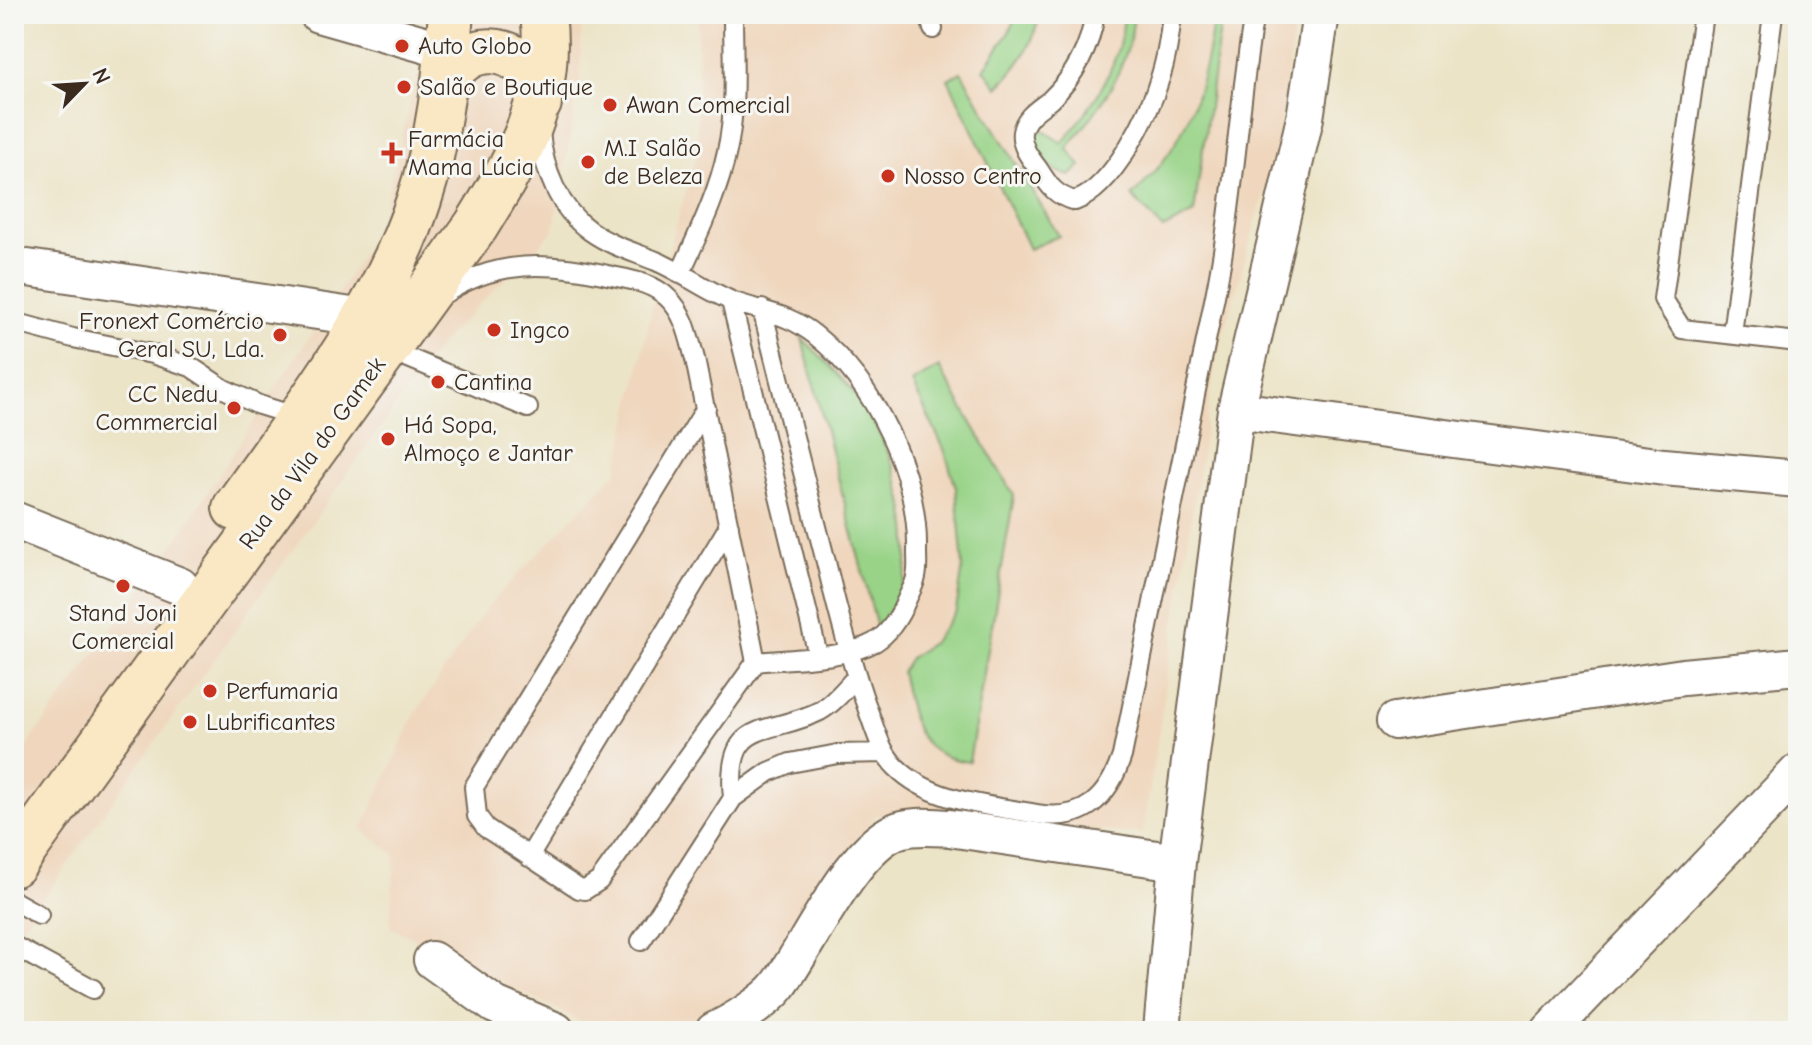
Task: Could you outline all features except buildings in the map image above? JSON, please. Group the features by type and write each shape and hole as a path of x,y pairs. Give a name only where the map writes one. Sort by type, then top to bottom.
{"main road":[{"name":"Rua da Vila do Gamek","path":"14,815 298,417 387,328 476,226 511,170 539,103 545,60 543,14"},
{"path":"448,51 450,74 467,57 482,52 498,51 520,61 531,73 539,103"},
{"name":"Rua da Vila do Gamek","path":"14,864 387,328 396,259 420,199 448,51"}],"street":[{"path":"318,14 448,51"},
{"path":"1162,1031 1177,862 1236,410 1305,118 1321,14"},
{"path":"14,266 387,328"},
{"path":"1236,410 1664,467 1798,479"},
{"path":"14,520 180,586"},
{"path":"1395,721 1683,677 1798,666"},
{"path":"1550,1031 1798,772"},
{"path":"714,1031 728,1025 777,988 835,896 869,850 897,830 949,828 1177,862"},
{"path":"432,960 495,1005 556,1031"}],"lane":[{"path":"680,274 714,198 727,150 733,96 733,14"},
{"path":"1095,14 1087,47 1072,75 1051,99 1030,115 1022,133 1025,150 1053,192 1075,201 1087,196 1117,164 1141,122 1161,75 1172,14"},
{"path":"762,309 848,651 884,753 897,768 921,785 949,797 1047,815 1075,813 1099,800 1114,780 1122,756 1227,237 1246,60 1254,14"},
{"path":"1703,14 1663,299 1682,329 1798,342"},
{"path":"1732,334 1773,14"},
{"path":"539,103 542,157 563,202 588,230 621,249 658,262 731,301 791,318 816,335 845,362 892,438 910,483 918,530 916,577 898,620 875,642 848,651 756,662"},
{"path":"528,408 387,328 482,273 506,268 561,267 646,283 667,297 683,317 706,408 756,662 593,887 585,890 486,828 477,816 474,787 706,408"},
{"path":"731,301 818,655"},
{"path":"14,322 152,354 191,367 224,389 259,405 298,417"},
{"path":"529,857 729,526"},
{"path":"733,798 730,769 736,750 750,735 822,710 856,677"},
{"path":"641,941 733,798 769,772 790,763 838,754 884,753"},
{"path":"14,901 39,915"},
{"path":"14,946 93,989"}],"shaded area":[{"path":"433,14 581,14 581,78 553,231 441,343 14,939 14,764 172,547 378,231"},
{"path":"698,14 1296,14 1277,149 1216,359 1143,834 876,815 764,973 706,1027 693,1031 600,1031 390,927 395,855 362,829 415,714 487,607 617,472 652,307 697,154"}],"green space":[{"path":"1017,14 1039,14 1037,25 1025,54 998,87 984,69 1008,34"},
{"path":"1124,14 1134,14 1120,69 1102,102 1067,148 1081,166 1070,176 1063,174 1040,155 1033,144 1035,135 1042,130 1062,143 1085,114 1112,67"},
{"path":"1214,14 1222,14 1194,213 1163,229 1132,196 1173,148 1191,112 1208,53"},
{"path":"961,72 1059,236 1029,249 948,79"},
{"path":"802,338 856,396 870,417 893,465 901,490 908,543 906,568 901,593 877,628"},
{"path":"939,367 1014,496 969,762 937,752 926,743 913,720 901,672 910,658 932,643 956,611 963,566 956,488 944,449 912,383"}],"place":[{"name":"Auto Globo","path":"402,46"},
{"name":"Salão e Boutique","path":"404,87"},
{"name":"Awan Comercial","path":"610,105"},
{"name":"Farmácia Mama Lúcia","path":"392,153"},
{"name":"M.I Salão de Beleza","path":"588,162"},
{"name":"Nosso Centro","path":"888,176"},
{"name":"Ingco","path":"494,330"},
{"name":"Fronext Comércio Geral SU, Lda.","path":"280,335"},
{"name":"Cantina","path":"438,382"},
{"name":"CC Nedu Commercial","path":"234,408"},
{"name":"Há Sopa, Almoço e Jantar","path":"388,439"},
{"name":"Stand Joni Comercial","path":"123,586"},
{"name":"Perfumaria","path":"210,691"},
{"name":"Lubrificantes","path":"190,722"}]}
